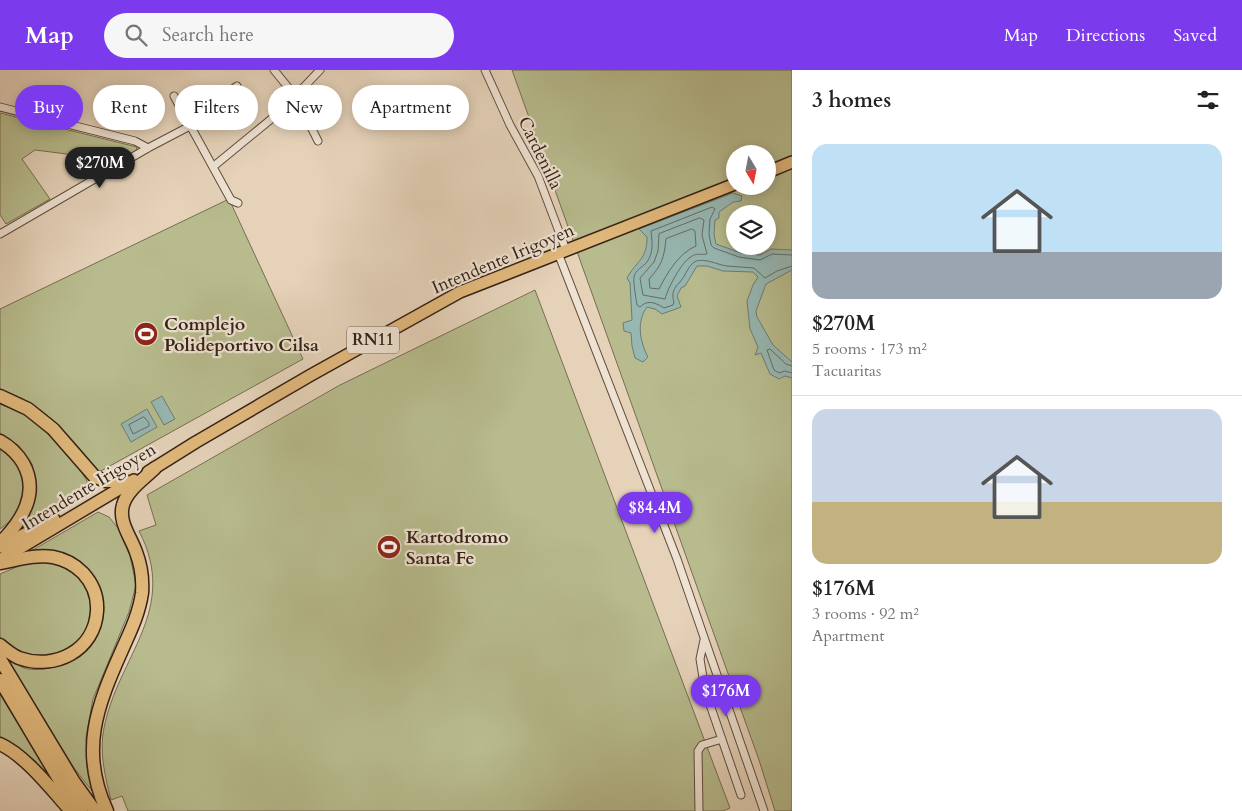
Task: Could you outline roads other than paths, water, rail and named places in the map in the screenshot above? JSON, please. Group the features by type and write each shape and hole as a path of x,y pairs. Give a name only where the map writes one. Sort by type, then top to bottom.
{"highway":[{"path":"0,396 28,409 53,428 94,476 105,481 125,481"},
{"path":"0,441 12,449 20,459 29,479 30,490 27,506 22,516 0,543"},
{"path":"107,811 96,776 93,753 95,722 109,679 137,615 142,588 140,564 124,524 122,512 123,505 130,491 155,468"},
{"path":"0,562 42,557 54,557 69,562 78,568 90,582 94,588 98,604 95,626 90,636 82,647 62,659 49,662 19,658 0,645"},
{"path":"0,659 64,766 94,811"},
{"path":"0,680 81,811"},
{"path":"0,744 9,748 22,759 70,811"}],"main road":[{"path":"776,169 792,162"},
{"name":"Intendente Irigoyen","path":"0,562 196,442 460,292 726,187"},
{"name":"Intendente Irigoyen","path":"0,547 125,481 175,450 196,442"}],"street":[{"path":"274,70 286,85"},
{"path":"307,85 320,70"},
{"name":"Cardenilla","path":"485,70 510,125 538,176 562,252 673,550 764,811"},
{"path":"0,107 135,142 148,148"},
{"path":"214,166 268,122"},
{"path":"0,234 179,130"},
{"path":"193,130 231,200 238,203"},
{"path":"312,130 318,141"},
{"path":"704,638 701,653 701,669 705,690 741,795"},
{"path":"699,811 698,751 702,745 722,738"}],"water":[{"path":"728,195 742,196 741,201 726,205 719,212 719,218 715,220 714,234 716,244 726,248 726,255 776,255 776,249 792,250 792,270 766,284 756,311 757,317 773,345 792,362 792,378 785,376 779,379 770,374 761,353 755,355 758,347 750,329 747,301 758,277 753,272 723,271 707,266 697,266 685,286 681,288 677,296 681,307 662,314 655,309 647,307 641,319 640,332 648,357 643,362 635,358 631,333 624,331 623,323 632,320 630,283 627,278 641,259 647,245 647,237 639,229"},
{"path":"162,396 175,419 164,425 151,402"},
{"path":"147,409 157,427 131,442 121,424"}],"place":[{"name":"Complejo Polideportivo Cilsa","path":"146,334"},
{"name":"Kartodromo Santa Fe","path":"389,547"}]}
